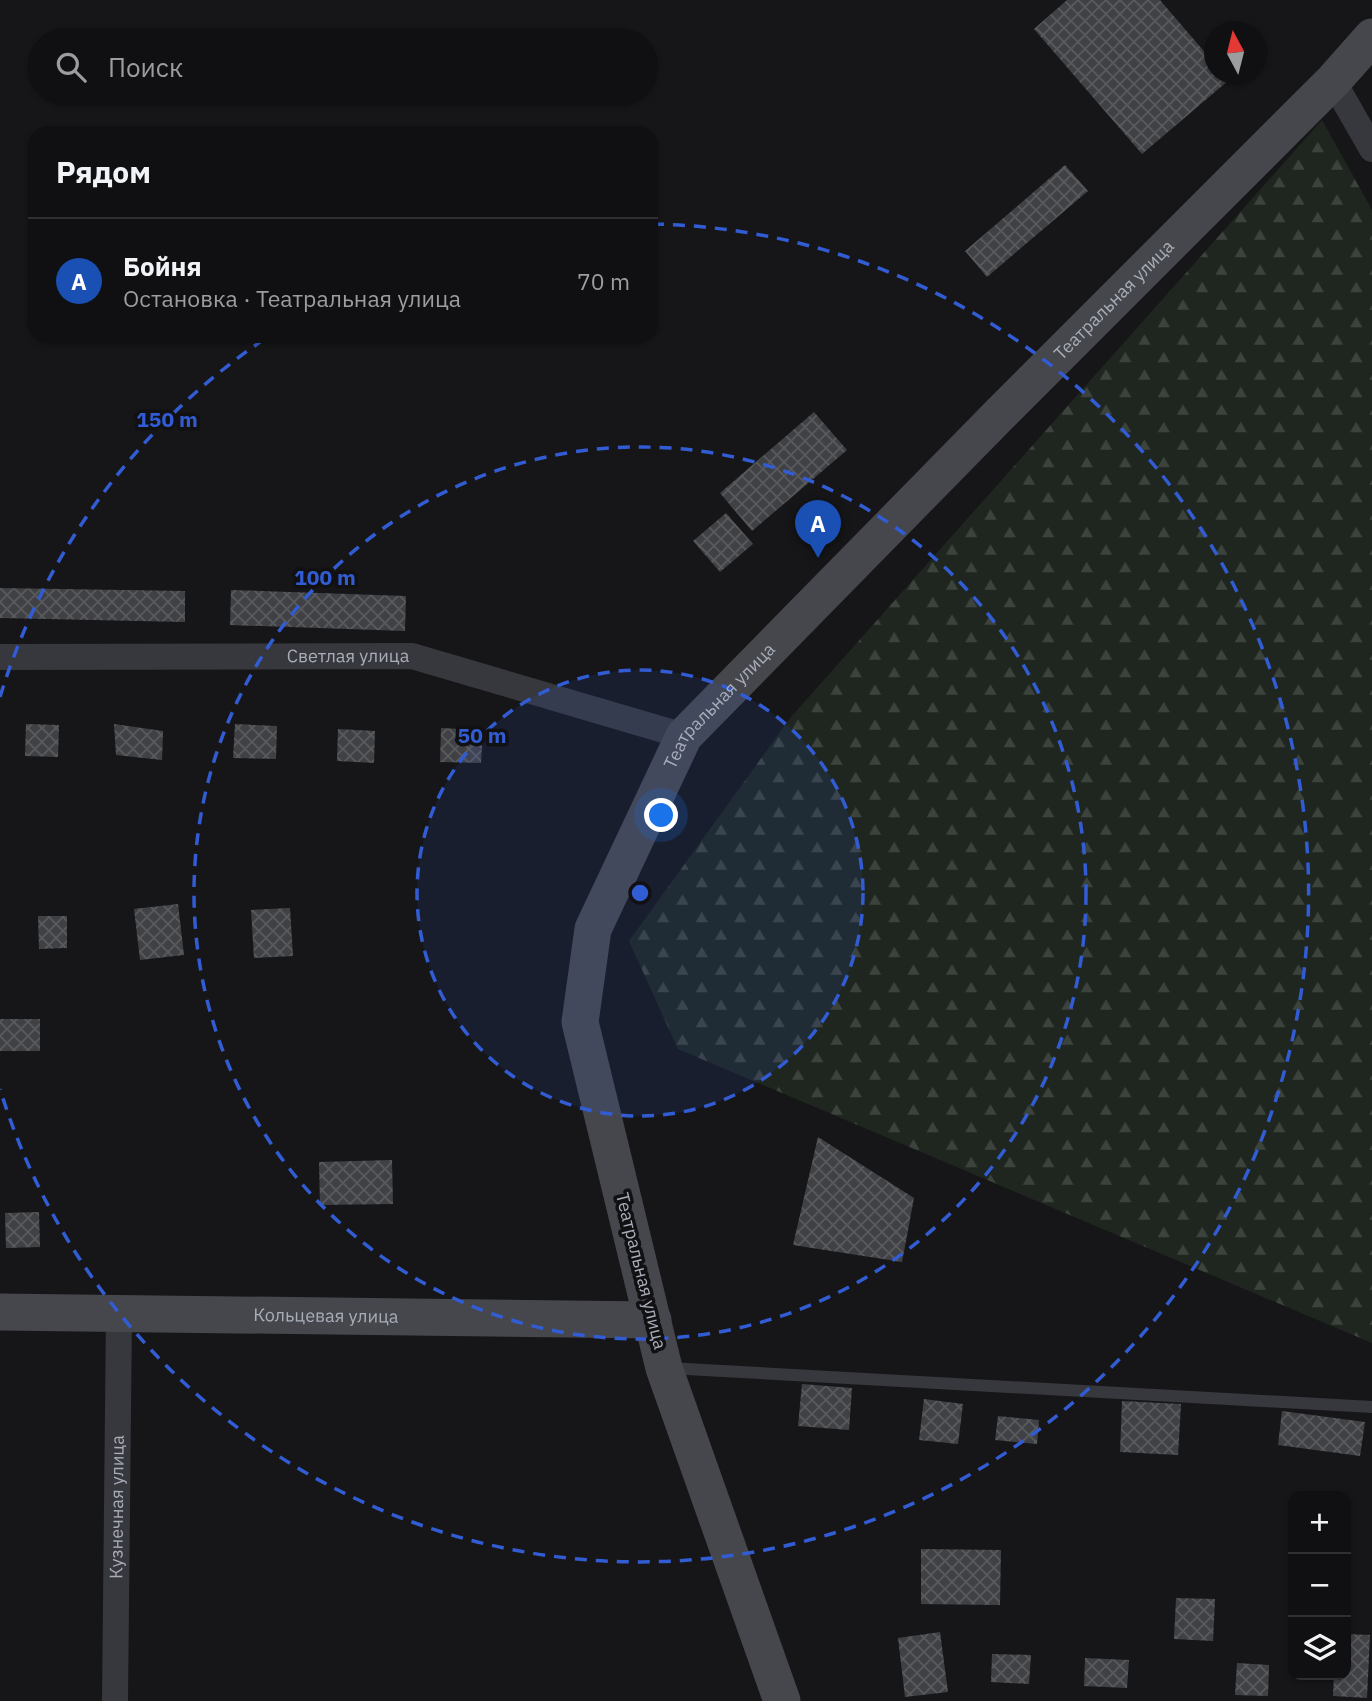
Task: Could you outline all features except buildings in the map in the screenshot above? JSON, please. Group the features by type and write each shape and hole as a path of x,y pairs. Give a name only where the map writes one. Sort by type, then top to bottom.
{"main road":[{"name":"Театральная улица","path":"782,1701 664,1368 580,1022 593,929 684,736 999,415 1333,81 1372,37"},
{"name":"Кольцевая улица","path":"0,1312 653,1320"}],"street":[{"path":"1333,81 1372,149"},
{"name":"Светлая улица","path":"0,657 412,656 684,736"},
{"name":"Кузнечная улица","path":"115,1701 119,1314"}],"lane":[{"path":"664,1368 1372,1407"}],"green space":[{"path":"1322,120 1372,210 1372,1343 678,1049 629,941 791,717"}],"place":[{"name":"Бойня","path":"818,558"}]}
